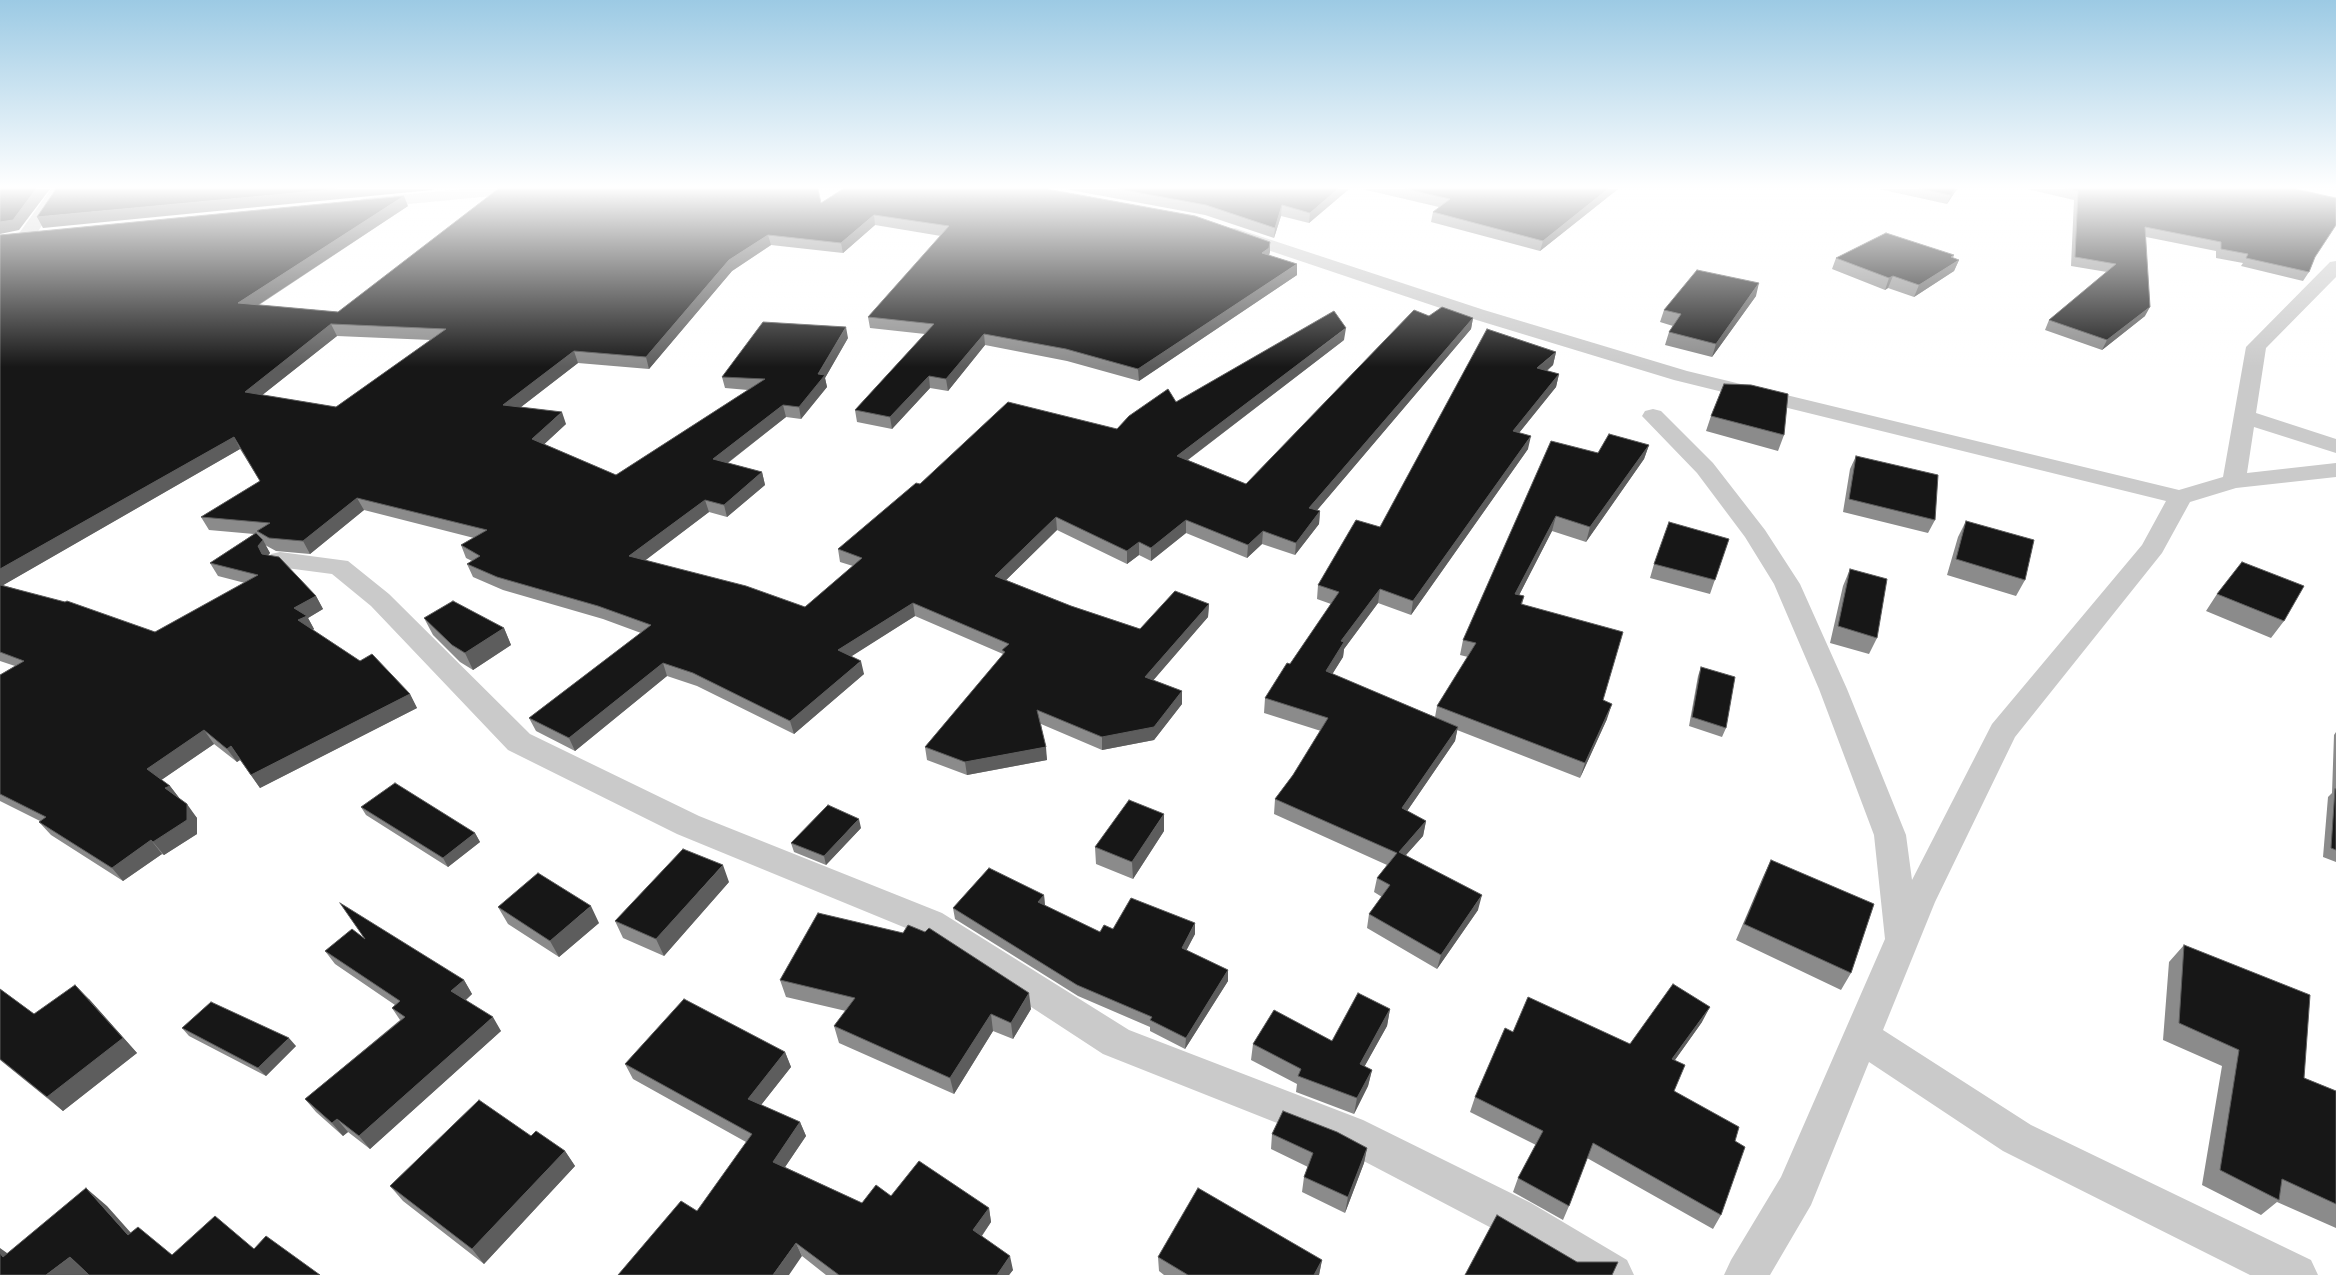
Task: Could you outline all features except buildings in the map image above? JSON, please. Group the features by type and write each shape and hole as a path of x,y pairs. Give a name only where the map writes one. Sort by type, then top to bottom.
{"street":[{"path":"1281,248 1477,314 1681,376 2180,497 2234,482 2336,470"},
{"path":"2234,482 2256,347 2336,266"},
{"path":"1653,416 1705,468 1756,534 1788,584 1833,689 1890,835 1902,940"},
{"path":"2245,417 2336,446"},
{"path":"1746,1275 1796,1191 1918,902 2003,732 2153,548 2180,497"},
{"path":"280,560 339,567 380,600 519,742 688,825 930,923 1116,1042 1350,1133 1516,1218 1612,1275"},
{"path":"1861,1036 2018,1138 2296,1275"}]}
